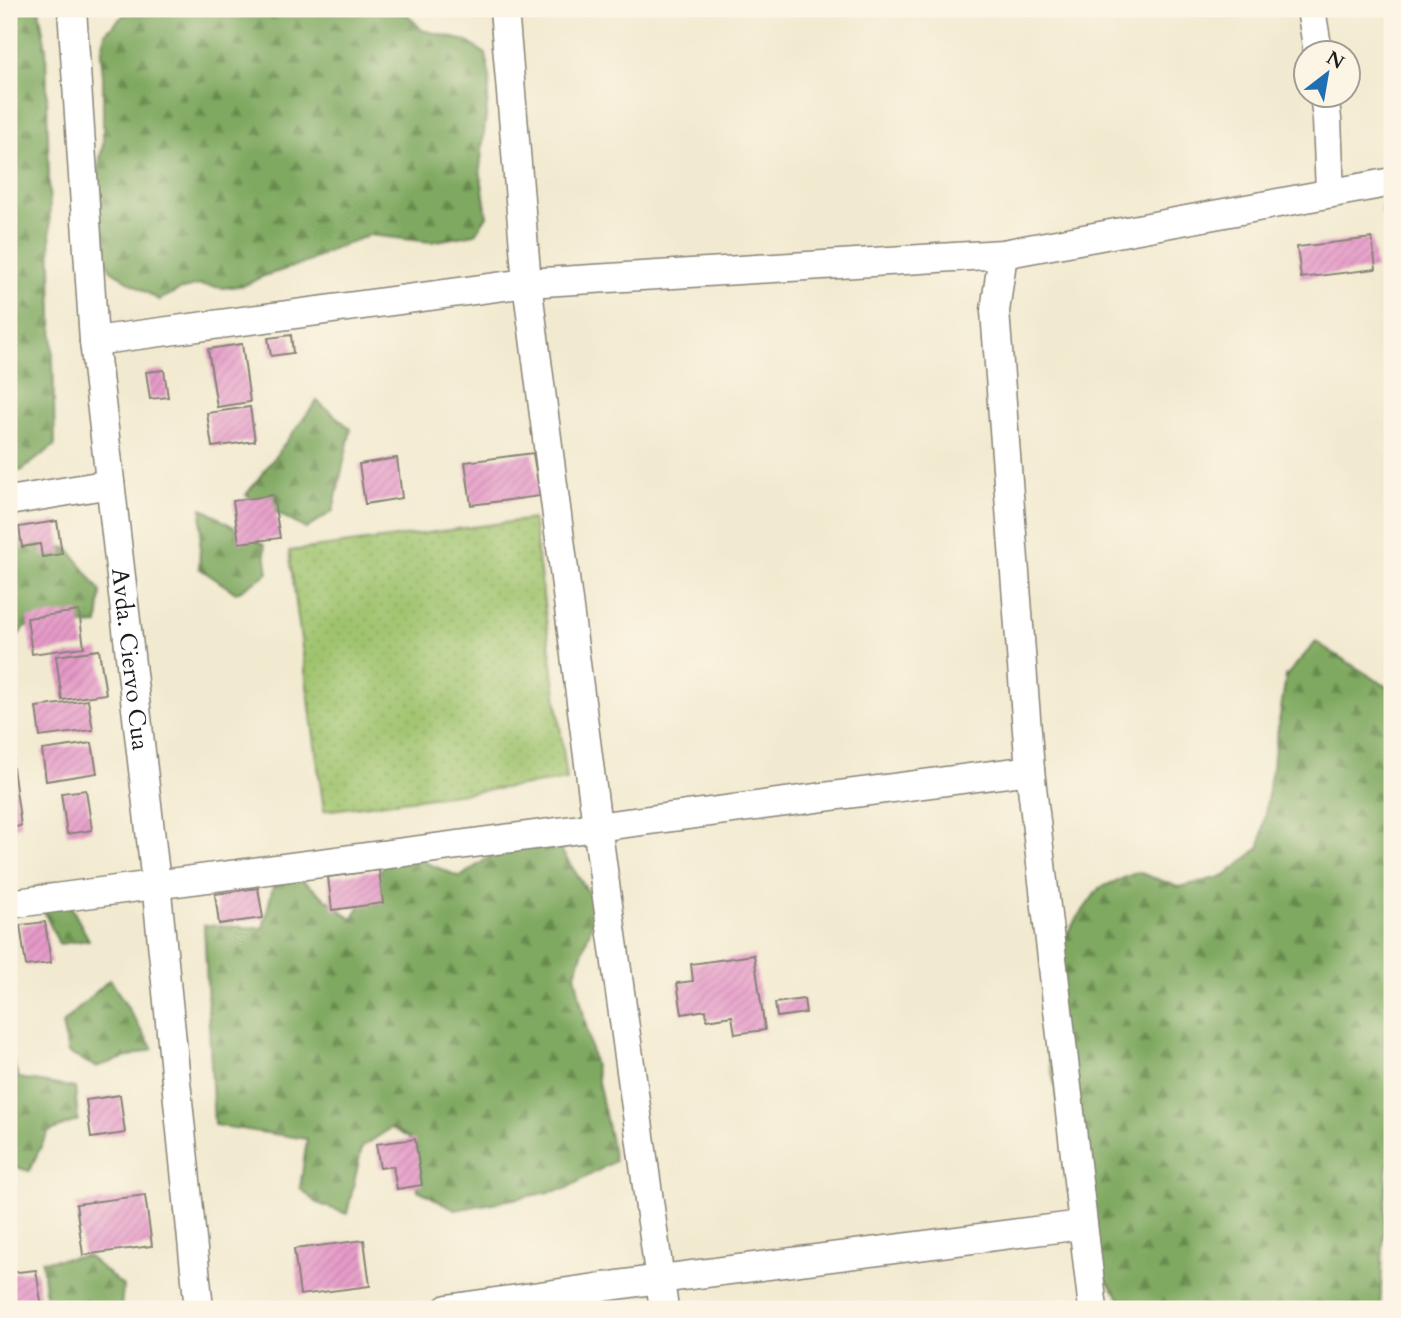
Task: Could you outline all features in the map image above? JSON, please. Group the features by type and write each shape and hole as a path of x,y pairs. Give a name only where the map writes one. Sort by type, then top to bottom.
{"street":[{"name":"Avda. Ciervo Cua","path":"72,9 94,341 156,883 199,1309"},
{"path":"504,9 527,283 597,826 664,1309"},
{"path":"1311,9 1316,38"},
{"path":"1326,108 1330,193"},
{"path":"94,341 527,283 1003,254 1392,182"},
{"path":"1003,254 995,311 1030,770 1093,1309"},
{"path":"9,501 110,484"},
{"path":"9,904 1030,770"},
{"path":"447,1309 1082,1225"}],"green space":[{"path":"9,9 39,9 46,49 55,445 21,471 9,471"},
{"path":"130,9 252,9 253,13 274,18 279,9 407,9 406,13 422,30 466,41 486,54 490,79 480,169 487,216 475,234 431,242 369,235 308,262 245,285 223,288 199,285 179,290 159,300 112,271 99,254 89,211 103,145 101,55 105,33"},
{"path":"1392,170 1392,227 1381,211"},
{"path":"317,401 351,429 333,511 306,529 246,495"},
{"path":"202,508 264,545 268,573 236,593 199,568"},
{"path":"533,519 567,780 324,811 289,551"},
{"path":"9,540 68,548 101,592 98,624 25,627 9,646"},
{"path":"1316,642 1392,690 1392,1156 1387,1167 1380,1309 1128,1309 1095,1265 1047,1051 1047,961 1099,888 1138,872 1179,887 1225,876 1260,847 1286,676"},
{"path":"555,841 598,907 575,974 615,1161 565,1189 456,1210 418,1190 409,1138 391,1128 362,1147 347,1214 316,1203 300,1188 307,1139 214,1125 204,925 263,928 279,862 352,919 394,849 460,877 507,845"},
{"path":"58,882 89,940 59,944 33,888"},
{"path":"110,979 153,1049 96,1067 68,1053 62,1024"},
{"path":"9,1051 19,1078 75,1088 78,1120 48,1132 29,1171 9,1165"},
{"path":"87,1256 123,1286 121,1309 46,1305 42,1261"}],"building":[{"path":"1372,238 1376,269 1301,278 1297,247"},
{"path":"291,335 293,353 271,356 268,338"},
{"path":"242,344 250,402 217,407 208,349"},
{"path":"164,370 168,397 150,399 146,372"},
{"path":"250,407 255,441 212,447 207,413"},
{"path":"533,453 540,496 471,505 465,462"},
{"path":"397,458 402,498 365,504 359,464"},
{"path":"273,495 280,538 239,543 233,501"},
{"path":"57,521 62,554 42,557 40,544 22,547 19,527"},
{"path":"79,611 84,647 32,654 27,618"},
{"path":"99,650 106,694 62,700 56,656"},
{"path":"88,700 93,730 40,737 36,707"},
{"path":"9,738 14,759 9,760"},
{"path":"92,743 97,773 46,781 42,750"},
{"path":"13,768 21,826 9,828 9,769"},
{"path":"86,790 92,830 67,834 61,793"},
{"path":"379,870 383,903 332,910 328,877"},
{"path":"258,888 263,918 219,924 215,894"},
{"path":"45,922 51,963 26,966 20,925"},
{"path":"754,955 765,1030 735,1034 732,1016 707,1020 706,1010 682,1014 677,983 693,981 691,964"},
{"path":"10,973 13,995 9,995"},
{"path":"804,999 806,1013 777,1017 775,1003"},
{"path":"120,1095 125,1133 91,1138 86,1100"},
{"path":"415,1139 422,1185 397,1189 393,1166 380,1168 376,1144"},
{"path":"145,1195 152,1246 83,1255 76,1204"},
{"path":"364,1240 370,1286 300,1295 294,1249"},
{"path":"36,1270 42,1308 9,1309 9,1273"}]}
